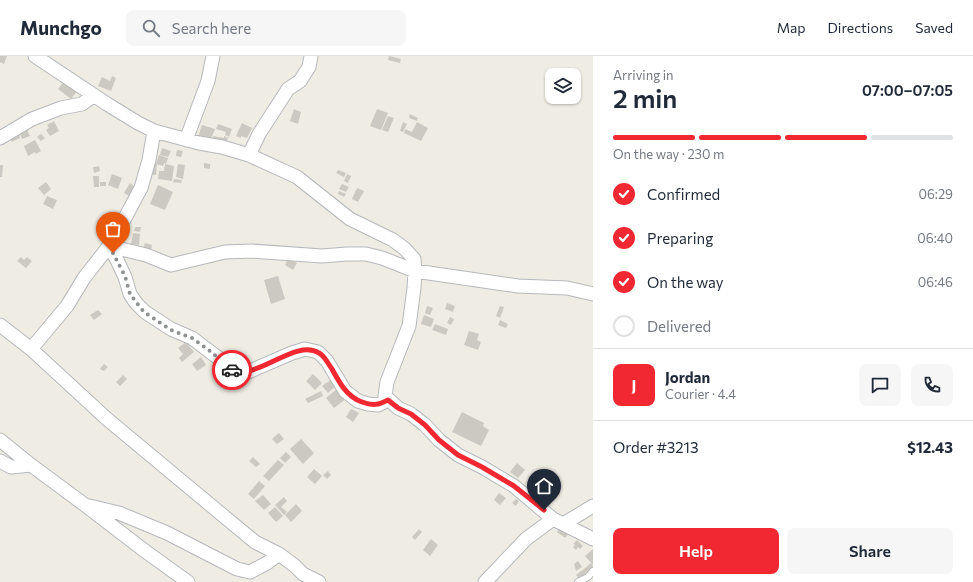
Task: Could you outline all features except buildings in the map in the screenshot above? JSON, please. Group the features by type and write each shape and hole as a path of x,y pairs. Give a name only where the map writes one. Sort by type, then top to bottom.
{"street":[{"path":"35,56 138,124 154,131 186,140 222,147 249,155 296,176 350,219 394,240 405,249 414,259 415,271 409,326 387,382 385,396 398,408 411,414 425,425 439,440 458,455 514,486 559,521 593,539"},
{"path":"186,140 208,81 213,56"},
{"path":"249,155 260,134 288,89 300,81 308,66 311,56"},
{"path":"0,138 32,119 61,108 82,104 94,95"},
{"path":"31,349 67,306 84,278 109,246 126,216 141,188 149,160 154,131"},
{"path":"109,246 146,255 171,264 225,252 252,251 322,256 366,254 382,258 415,271 518,286 567,288 593,294"},
{"path":"109,246 118,260 125,276 130,294 144,312 171,330 192,338 222,360 230,369 237,372 248,372 305,349 318,352 327,361 345,391 358,401 378,405 388,400"},
{"path":"0,325 31,349 106,419 255,542 279,554 295,566 302,574 319,582"},
{"path":"0,440 31,465 188,582"},
{"path":"0,461 11,467 31,465"},
{"path":"85,505 119,513 167,533 237,569 250,572 267,563 279,554"},
{"path":"485,582 526,539 559,521 593,506"}],"lane":[{"path":"578,582 588,577 593,571"}],"way so far":[{"path":"113,253 125,276 130,294 144,312 171,330 192,338 222,360 232,370"}],"route":[{"path":"232,370 237,372 248,372 305,349 318,352 327,361 345,391 358,401 378,405 388,400 398,408 411,414 458,455 514,486 544,510"}]}
